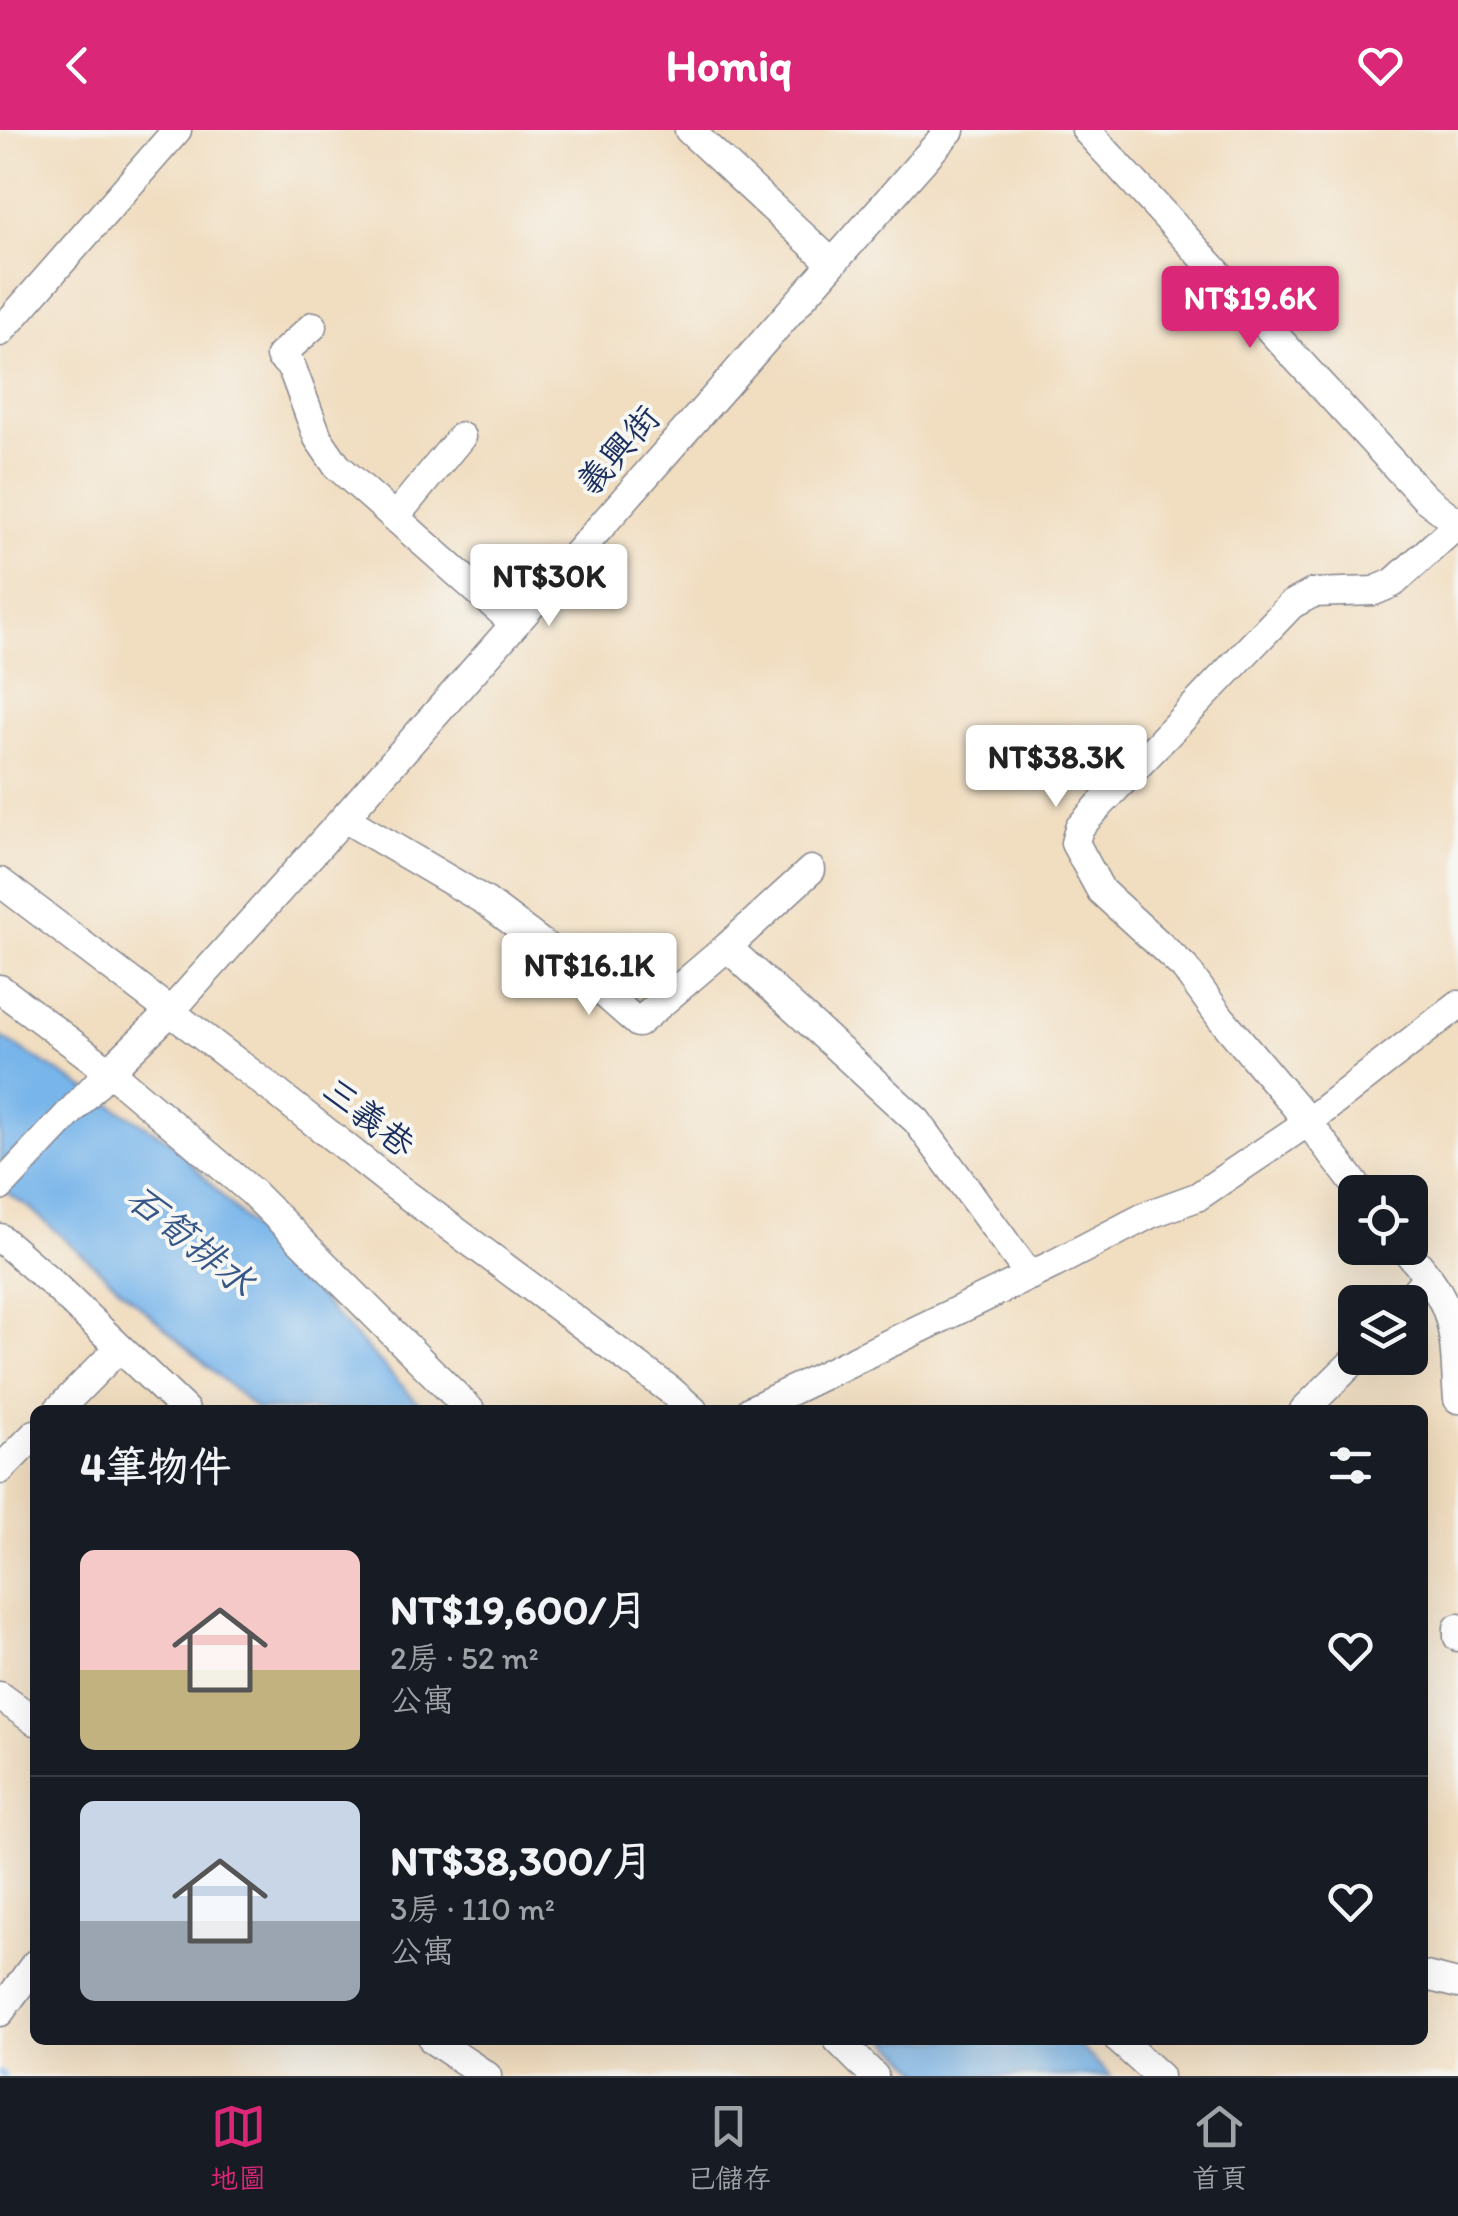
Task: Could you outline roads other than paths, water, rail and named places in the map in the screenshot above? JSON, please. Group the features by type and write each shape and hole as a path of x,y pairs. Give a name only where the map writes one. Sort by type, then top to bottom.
{"street":[{"path":"0,332 177,130"},
{"path":"688,130 832,263"},
{"name":"義興街","path":"0,1187 170,1012 950,130"},
{"path":"1086,130 1425,498 1458,523 1394,583 1374,591 1313,593 1291,605 1097,808 1079,828 1075,843 1102,891 1184,967 1348,1175"},
{"path":"313,326 280,356 292,368 318,438 337,466 515,624"},
{"path":"395,517 461,437"},
{"path":"344,818 485,901 581,972 638,1024 811,870"},
{"name":"三義巷","path":"0,882 687,1405"},
{"path":"727,946 917,1122 1030,1276"},
{"path":"0,989 104,1077 252,1192 465,1405"},
{"path":"761,1405 1150,1214 1197,1197 1308,1122 1458,1005"},
{"path":"0,1238 180,1405"},
{"path":"1419,1265 1446,1308 1453,1338 1458,1399"},
{"path":"1420,1285 1428,1276"},
{"path":"63,1405 119,1348"},
{"path":"1309,1405 1339,1375"},
{"path":"0,1470 30,1439"},
{"path":"1458,1628 1458,1638"},
{"path":"0,1696 30,1718"},
{"path":"0,2012 30,1971"},
{"path":"440,2045 487,2076"},
{"path":"843,2045 874,2076"},
{"path":"1125,2045 1159,2076"}],"water":[{"name":"石筍排水","path":"0,1036 170,1141 420,1405 251,1405 31,1209 0,1188"},
{"path":"893,2045 1078,2045 1111,2076 926,2076"}],"waterway":[{"path":"0,2073 4,2076"}]}
